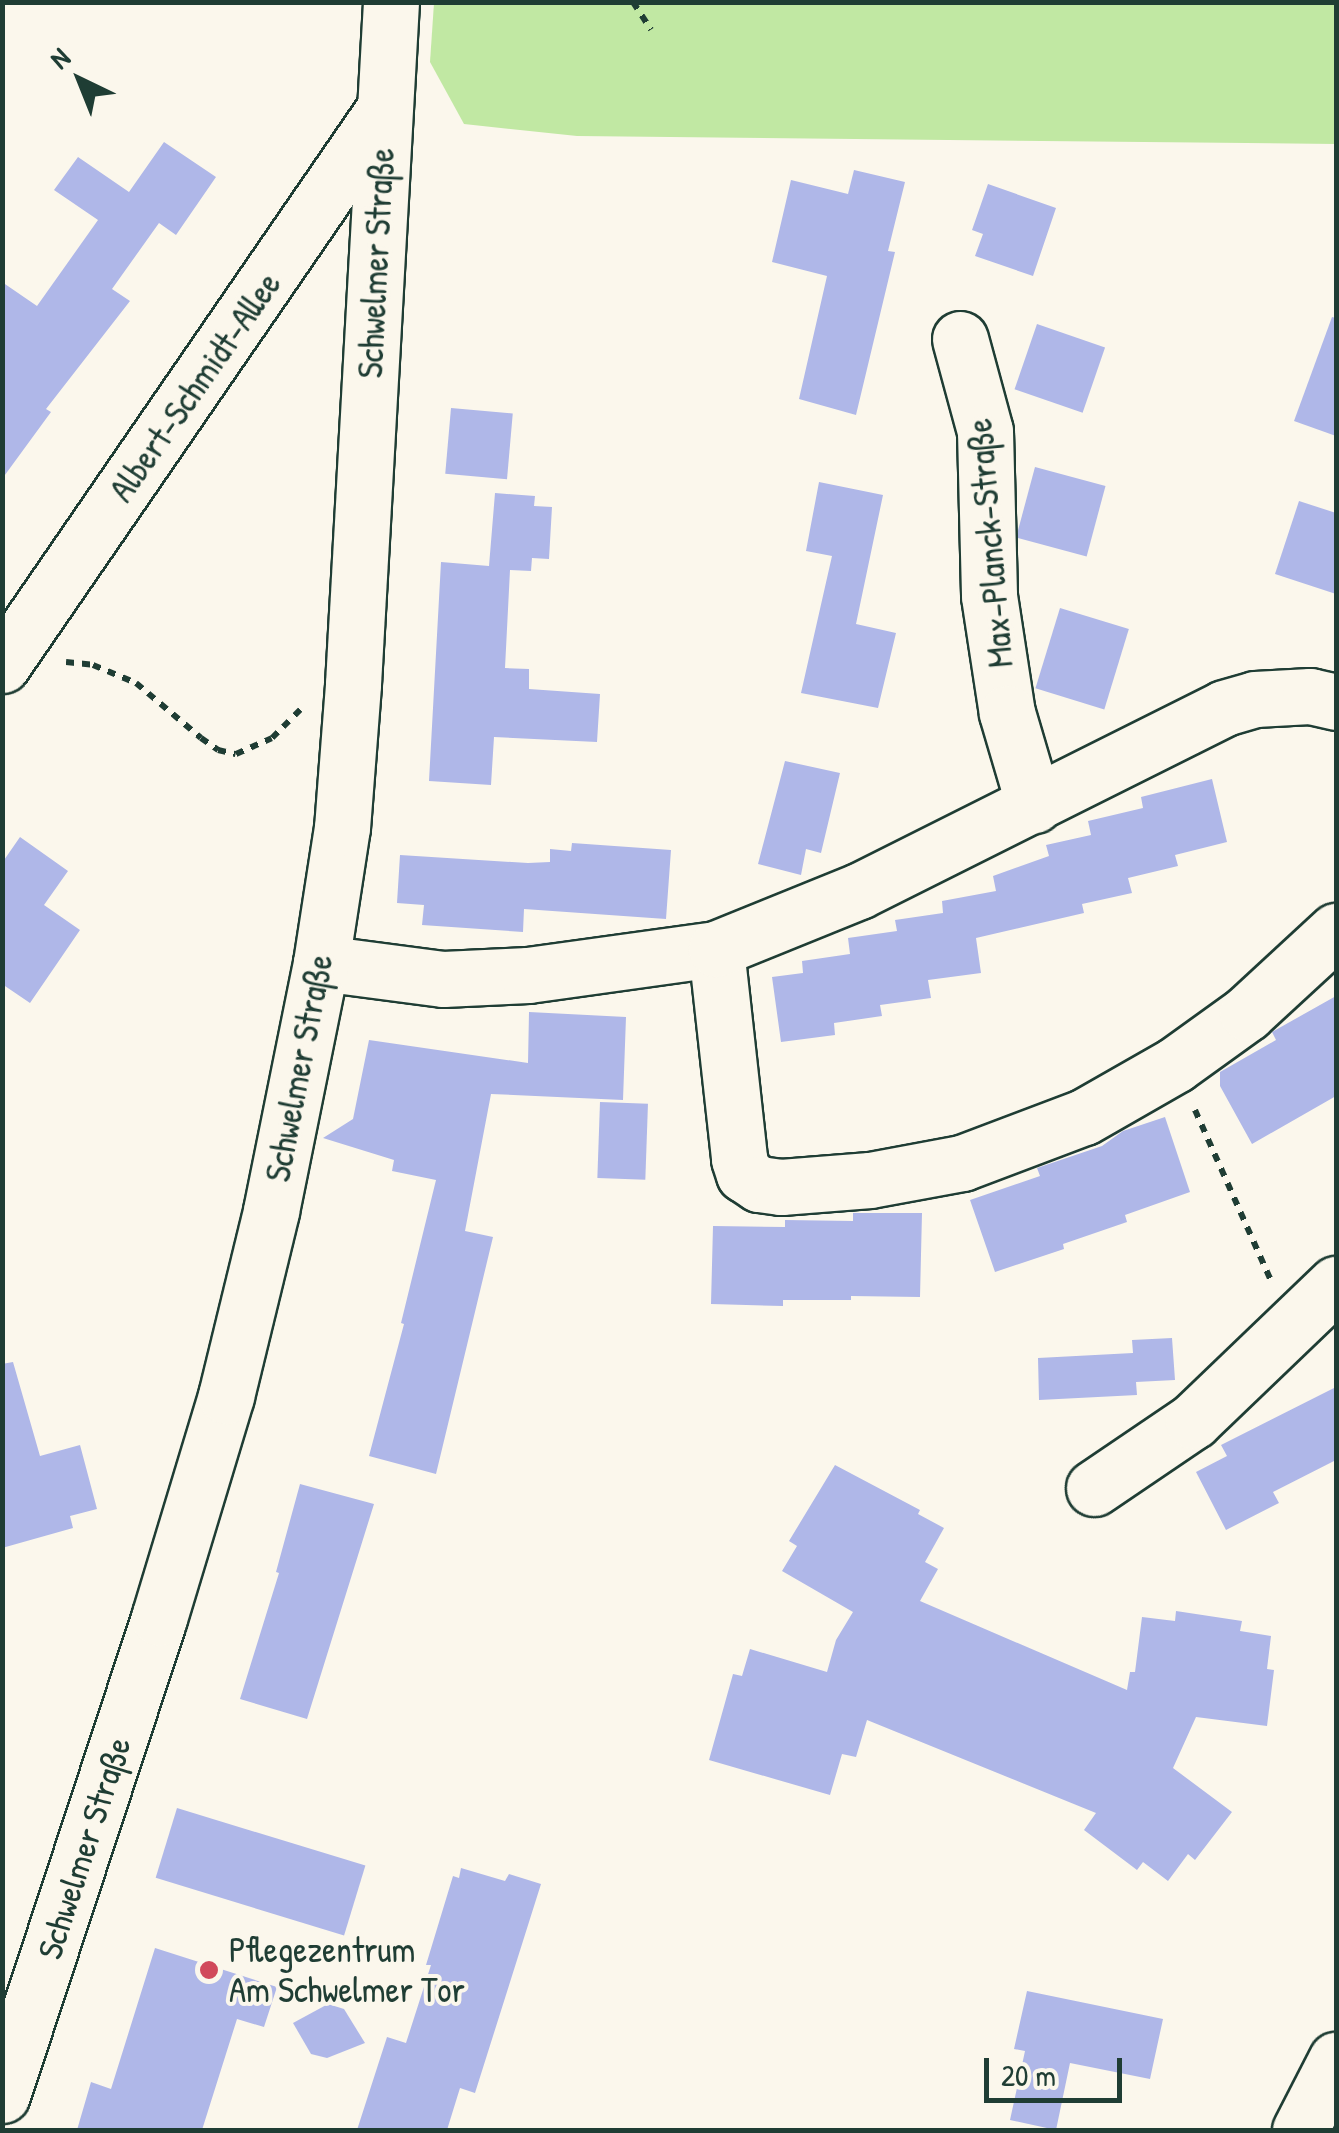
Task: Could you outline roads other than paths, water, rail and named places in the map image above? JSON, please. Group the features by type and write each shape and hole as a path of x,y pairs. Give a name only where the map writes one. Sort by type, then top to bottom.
{"street":[{"name":"Schwelmer Straße","path":"2,2095 159,1618 226,1396 271,1211 321,963 342,828 353,684 391,2"},
{"name":"Albert-Schmidt-Allee","path":"7,659 354,158 385,107"},
{"name":"Max-Planck-Straße","path":"960,339 985,431 989,596 1007,713 1034,805"},
{"path":"321,963 443,979 528,975 716,949 859,891 1224,708 1255,699 1310,696 1336,702"},
{"path":"716,949 739,1159 744,1174 759,1184 781,1187 870,1180 962,1163 1084,1117 1175,1065 1248,1013 1336,930"},
{"path":"1094,1488 1192,1420 1336,1284"},
{"path":"1300,2130 1336,2060"}],"place":[{"name":"Pflegezentrum Am Schwelmer Tor","path":"209,1970"}]}
